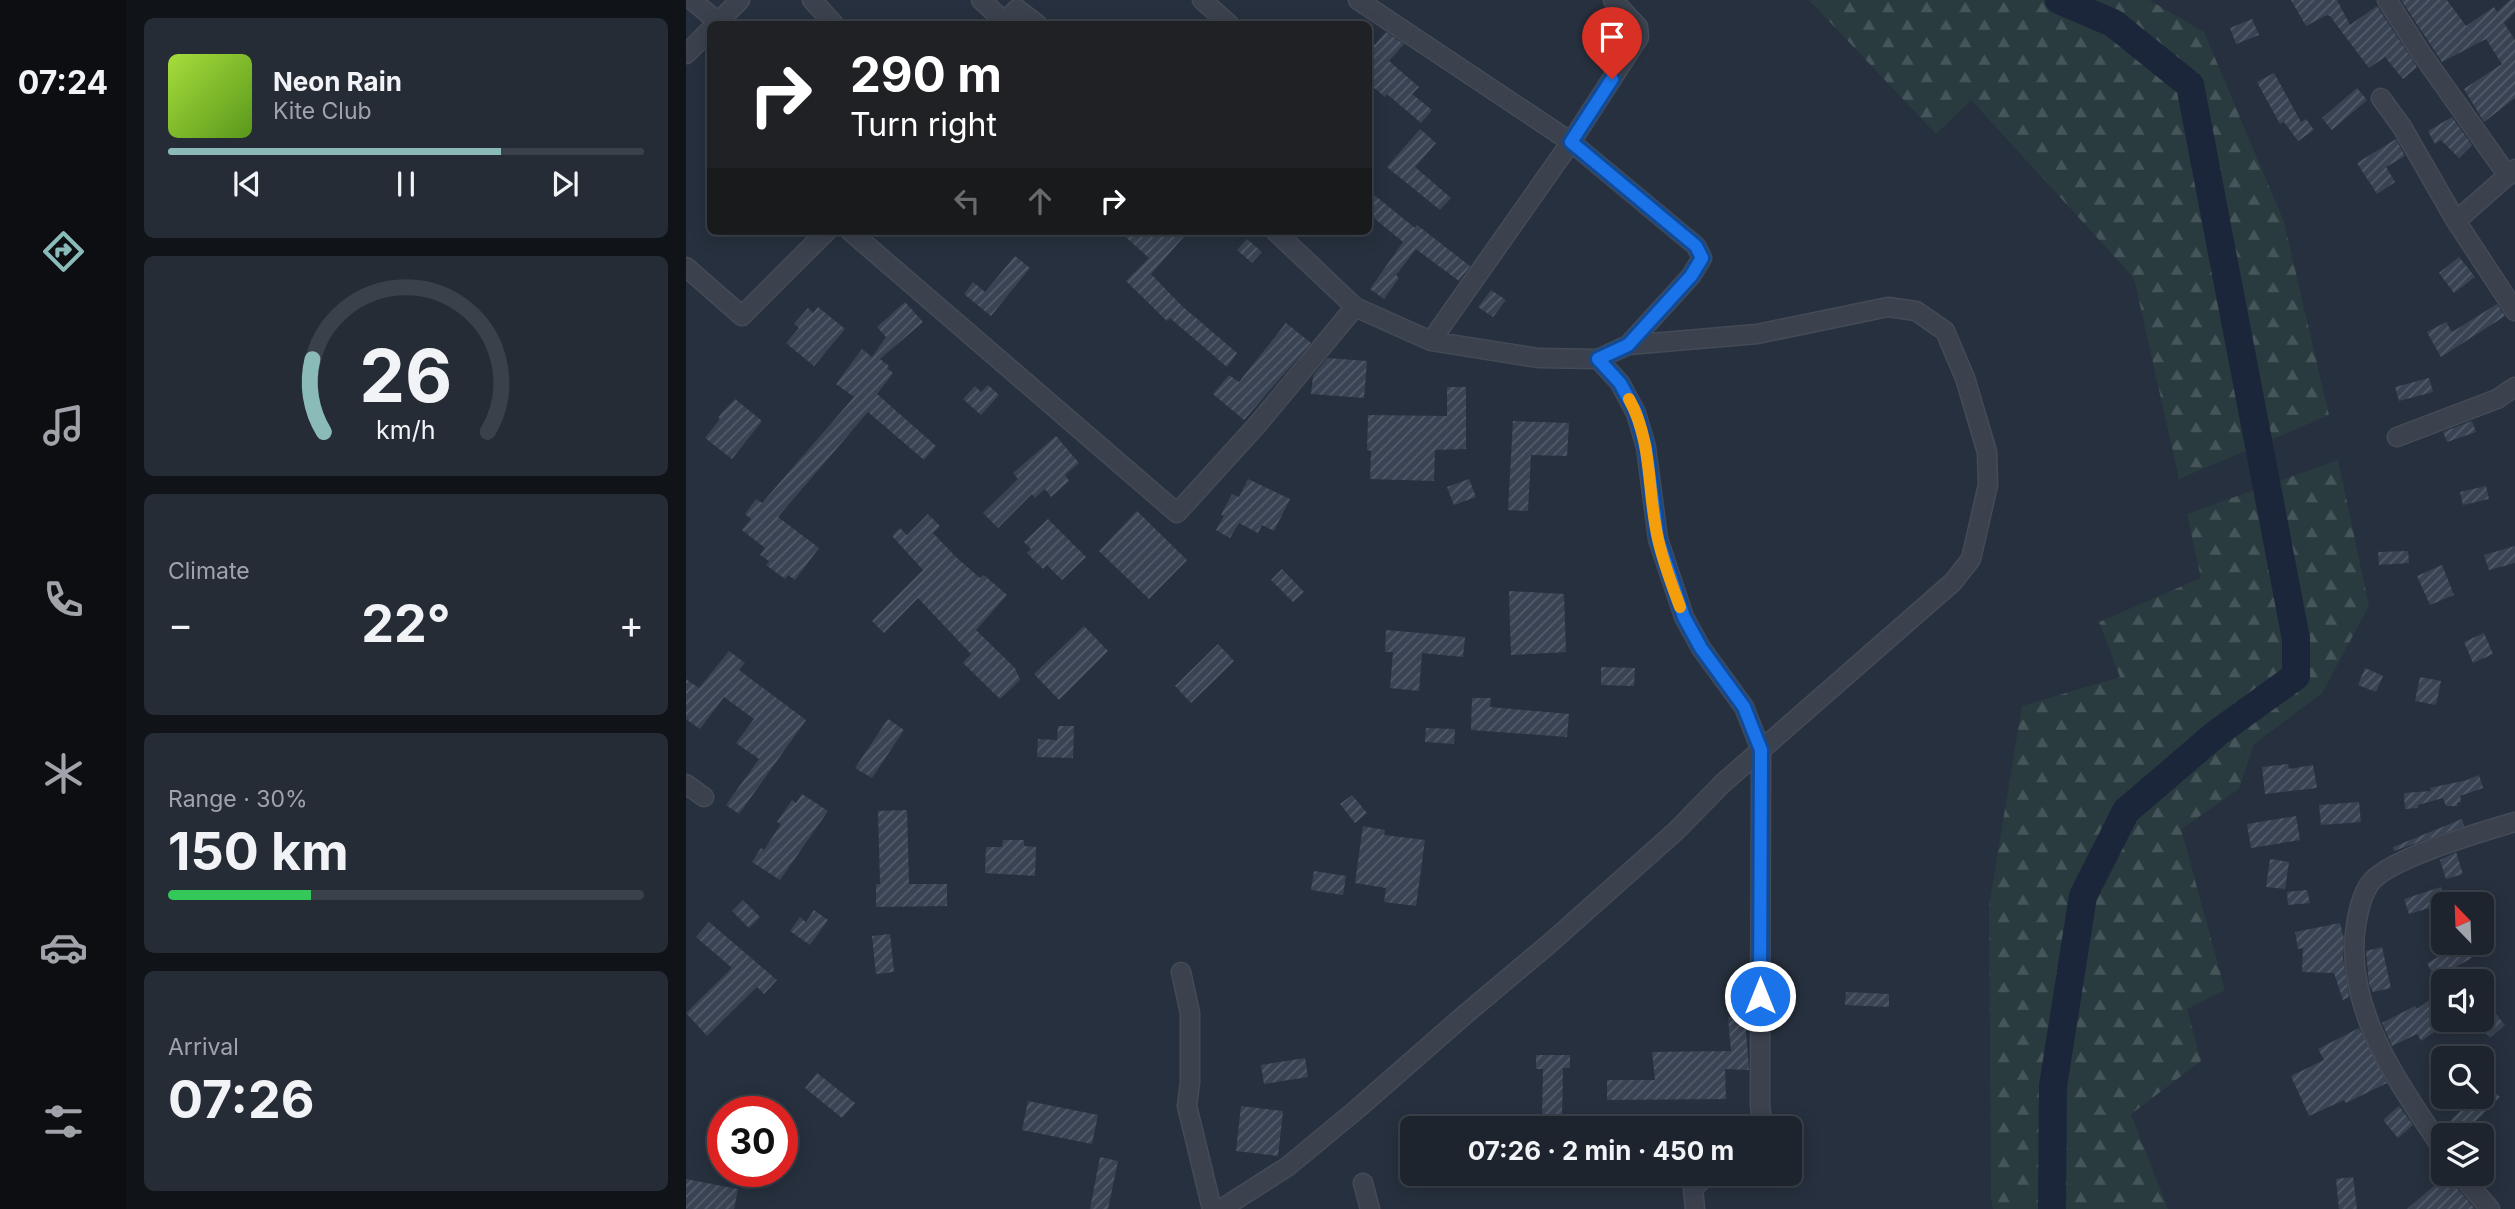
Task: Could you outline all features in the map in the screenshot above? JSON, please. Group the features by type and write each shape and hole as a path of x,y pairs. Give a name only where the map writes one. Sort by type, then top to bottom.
{"street":[{"path":"692,0 711,21"},
{"path":"719,21 740,0"},
{"path":"812,0 831,21"},
{"path":"981,0 1030,21"},
{"path":"1202,0 1226,21"},
{"path":"1358,0 1571,142 1696,246 1702,258 1691,276 1628,345"},
{"path":"1431,341 1571,142 1639,37 1639,27 1613,0"},
{"path":"2388,0 2421,53 2511,173 2456,221"},
{"path":"686,54 707,33"},
{"path":"2381,98 2402,127 2456,221 2515,311"},
{"path":"686,267 742,316 823,235"},
{"path":"855,235 1177,513 1257,425 1355,307"},
{"path":"1221,1209 1287,1167 1356,1110 1676,831 1723,783 1952,582 1971,559 1988,485 1987,453 1978,416 1945,331 1916,311 1888,307 1757,334 1628,345 1598,359 1538,358 1431,341 1355,307 1279,235"},
{"path":"1598,359 1620,383 1636,412 1646,447 1658,539 1684,617 1701,648 1744,707 1761,750 1761,1116"},
{"path":"2397,438 2497,399 2515,387"},
{"path":"686,784 704,796"},
{"path":"2431,1130 2389,1061 2363,1010 2355,971 2354,937 2357,913 2370,882 2389,867 2515,822"},
{"path":"1181,972 1191,1013 1187,1106 1212,1209"},
{"path":"1363,1183 1370,1209"},
{"path":"1695,1186 1693,1188 1695,1209"},
{"path":"2470,1186 2490,1209"}],"green space":[{"path":"1809,0 2149,0 2204,32 2284,222 2329,415 2179,479 2134,278 1971,100 1936,134"},
{"path":"2338,460 2369,606 2322,693 2254,744 2239,789 2181,829 2225,990 2187,1009 2201,1061 2131,1114 2168,1209 1993,1209 1989,906 2022,706 2120,677 2099,622 2201,578 2187,514"}],"building":[{"path":"2291,0 2337,0 2350,25 2377,6 2417,67 2403,79 2385,57 2369,68 2330,16 2306,26"},
{"path":"2401,0 2447,0 2466,26 2494,7 2497,12 2510,0 2515,0 2515,12 2504,23 2515,40 2515,98 2484,122 2464,89 2502,64 2486,39 2442,62"},
{"path":"2252,19 2259,35 2236,44 2230,28"},
{"path":"1386,32 1404,44 1389,61 1419,87 1412,94 1432,110 1421,123 1387,94 1385,97 1372,86 1372,48"},
{"path":"2274,73 2301,122 2306,119 2314,130 2298,141 2284,122 2280,124 2257,82"},
{"path":"2357,88 2367,100 2332,130 2322,118"},
{"path":"2452,117 2472,145 2459,158 2441,140 2435,144 2428,131"},
{"path":"1420,129 1436,143 1415,167 1451,198 1440,210 1387,167"},
{"path":"2396,139 2405,156 2386,167 2395,182 2377,194 2357,163"},
{"path":"1372,193 1415,228 1417,225 1470,266 1459,281 1416,249 1396,275 1399,278 1384,299 1370,289 1403,242 1372,216"},
{"path":"1123,235 1185,235 1151,274 1182,306 1237,353 1227,367 1170,318 1167,321 1126,281 1149,258"},
{"path":"1247,239 1262,252 1252,263 1237,250"},
{"path":"1015,256 1030,268 991,316 964,294 973,282 985,292"},
{"path":"2459,257 2475,277 2454,293 2439,273"},
{"path":"1491,290 1506,300 1493,317 1478,307"},
{"path":"905,302 923,322 880,359 893,373 877,394 936,446 924,460 868,412 778,517 819,548 795,580 788,575 785,579 766,565 769,561 760,555 765,548 742,530 751,519 745,514 756,499 762,503 854,397 836,384 862,349 872,357 886,337 877,327"},
{"path":"2497,304 2505,316 2441,357 2427,332 2446,322 2452,332"},
{"path":"818,307 845,329 814,366 786,343 799,328 794,324 808,308 813,313"},
{"path":"1286,323 1311,343 1244,420 1213,394 1229,375 1239,382"},
{"path":"1327,358 1367,361 1364,398 1311,394 1313,376"},
{"path":"2429,378 2433,392 2399,401 2395,387"},
{"path":"988,385 999,395 981,415 963,399 975,386 981,392"},
{"path":"1447,387 1466,387 1466,449 1435,450 1434,481 1370,479 1368,415 1447,416"},
{"path":"735,399 762,421 732,459 705,438 720,419 718,417"},
{"path":"1513,421 1569,423 1567,456 1531,455 1528,511 1508,510"},
{"path":"2472,421 2476,432 2447,442 2443,432"},
{"path":"1056,436 1079,463 1065,475 1069,481 1051,497 1045,489 1035,498 1032,494 998,528 983,513 1018,479 1013,473"},
{"path":"1248,479 1290,499 1274,531 1262,525 1258,533 1239,523 1230,538 1216,530 1232,494 1239,497"},
{"path":"1469,479 1476,497 1454,505 1447,487"},
{"path":"2486,486 2489,499 2463,505 2460,492"},
{"path":"1137,511 1187,560 1149,599 1099,551"},
{"path":"928,514 940,526 933,533 957,558 980,578 984,575 1007,595 976,630 1015,668 1020,680 1000,699 963,663 971,654 918,598 884,633 872,621 923,570 892,536 900,528 907,535"},
{"path":"1048,519 1086,557 1062,580 1047,565 1043,569 1027,553 1031,549 1024,542"},
{"path":"2515,546 2515,563 2489,570 2484,555"},
{"path":"2408,551 2409,563 2379,565 2378,552"},
{"path":"2442,565 2454,595 2430,605 2417,576"},
{"path":"1282,569 1304,592 1293,602 1271,580"},
{"path":"1509,591 1564,594 1566,652 1511,655"},
{"path":"1084,626 1108,651 1059,700 1034,674"},
{"path":"1386,630 1465,637 1463,657 1422,653 1419,691 1390,688 1393,652 1385,652"},
{"path":"2484,633 2493,654 2473,663 2464,642"},
{"path":"1218,644 1234,661 1191,703 1175,686"},
{"path":"729,651 745,663 739,670 806,720 739,814 726,805 759,759 736,743 754,719 724,697 700,729 686,719 686,679 699,688"},
{"path":"1601,667 1635,668 1634,686 1601,685"},
{"path":"2365,668 2383,676 2376,692 2358,685"},
{"path":"2420,677 2441,681 2436,705 2415,701"},
{"path":"1472,698 1491,698 1490,707 1569,714 1567,737 1471,730"},
{"path":"888,719 904,730 872,778 855,768"},
{"path":"1058,726 1074,726 1073,758 1037,757 1038,739 1057,740"},
{"path":"1426,728 1455,729 1454,744 1425,742"},
{"path":"2288,764 2289,769 2313,765 2317,788 2265,794 2262,767"},
{"path":"2479,775 2483,788 2460,796 2461,802 2457,803 2458,806 2446,806 2443,798 2418,805 2418,808 2405,809 2404,793 2431,791 2430,788"},
{"path":"802,794 828,811 780,880 752,862 761,848 764,850 781,824 777,822 792,800 796,803"},
{"path":"1352,795 1367,813 1355,823 1340,804"},
{"path":"2359,802 2361,822 2321,825 2319,805"},
{"path":"907,810 909,884 947,884 947,906 876,907 876,884 880,884 878,811"},
{"path":"2296,816 2300,840 2251,848 2247,824"},
{"path":"2462,819 2464,826 2394,851 2393,847"},
{"path":"1363,826 1385,830 1384,835 1425,840 1416,906 1384,902 1386,888 1355,883"},
{"path":"1003,840 1024,840 1024,846 1036,847 1035,876 985,873 986,847 1002,847"},
{"path":"2456,852 2463,874 2446,879 2440,860"},
{"path":"2270,859 2289,862 2285,889 2266,887"},
{"path":"1314,871 1346,876 1343,895 1311,890"},
{"path":"2441,887 2443,892 2431,892 2431,907 2409,914 2404,899"},
{"path":"2307,890 2310,903 2288,905 2287,892"},
{"path":"743,900 760,917 749,928 732,911"},
{"path":"814,910 828,920 810,945 790,931 800,917 806,922"},
{"path":"709,922 777,980 764,994 757,987 707,1036 686,1013 732,968 696,937"},
{"path":"2340,923 2349,997 2343,1000 2334,973 2302,972 2303,948 2298,949 2295,932"},
{"path":"890,934 894,972 876,974 872,936"},
{"path":"2382,947 2391,988 2373,992 2369,984 2366,951"},
{"path":"2440,956 2472,958 2452,969 2431,970 2427,963"},
{"path":"1846,992 1889,994 1889,1007 1845,1005"},
{"path":"2431,999 2431,1032 2434,1032 2421,1041 2417,1034 2392,1046 2382,1023 2415,1006 2417,1009"},
{"path":"2494,1014 2505,1025 2490,1038 2485,1032 2494,1032"},
{"path":"1745,1016 1749,1070 1725,1069 1726,1099 1607,1100 1607,1080 1655,1080 1652,1052 1731,1051 1728,1017"},
{"path":"2359,1028 2387,1083 2346,1103 2344,1100 2309,1116 2291,1076 2324,1060 2318,1049"},
{"path":"1536,1055 1570,1055 1570,1068 1563,1068 1562,1116 1542,1116 1543,1069 1536,1069"},
{"path":"1305,1058 1308,1077 1264,1084 1261,1065"},
{"path":"817,1073 855,1103 842,1118 805,1088"},
{"path":"2494,1092 2500,1097 2494,1103"},
{"path":"1028,1101 1098,1115 1092,1144 1022,1130"},
{"path":"1241,1106 1283,1111 1278,1156 1236,1151"},
{"path":"2399,1106 2413,1125 2398,1138 2383,1120"},
{"path":"2462,1109 2488,1109 2474,1123 2448,1123"},
{"path":"1100,1157 1118,1161 1108,1209 1090,1209"},
{"path":"2353,1177 2357,1209 2339,1209 2336,1179"},
{"path":"686,1179 707,1183 707,1187 738,1189 734,1209 686,1209"},
{"path":"2434,1186 2455,1186 2475,1209 2407,1209"}],"waterway":[{"path":"2052,1209 2053,1086 2083,896 2126,811 2217,733 2296,676 2296,639 2190,85 2113,23 2059,0"}],"slow traffic":[{"path":"1629,399 1636,412 1646,447 1658,539 1680,607"}],"route":[{"path":"1612,79 1571,142 1696,246 1702,258 1691,276 1628,345 1598,359 1620,383 1636,412 1646,447 1658,539 1684,617 1701,648 1744,707 1761,750 1760,996"}]}
